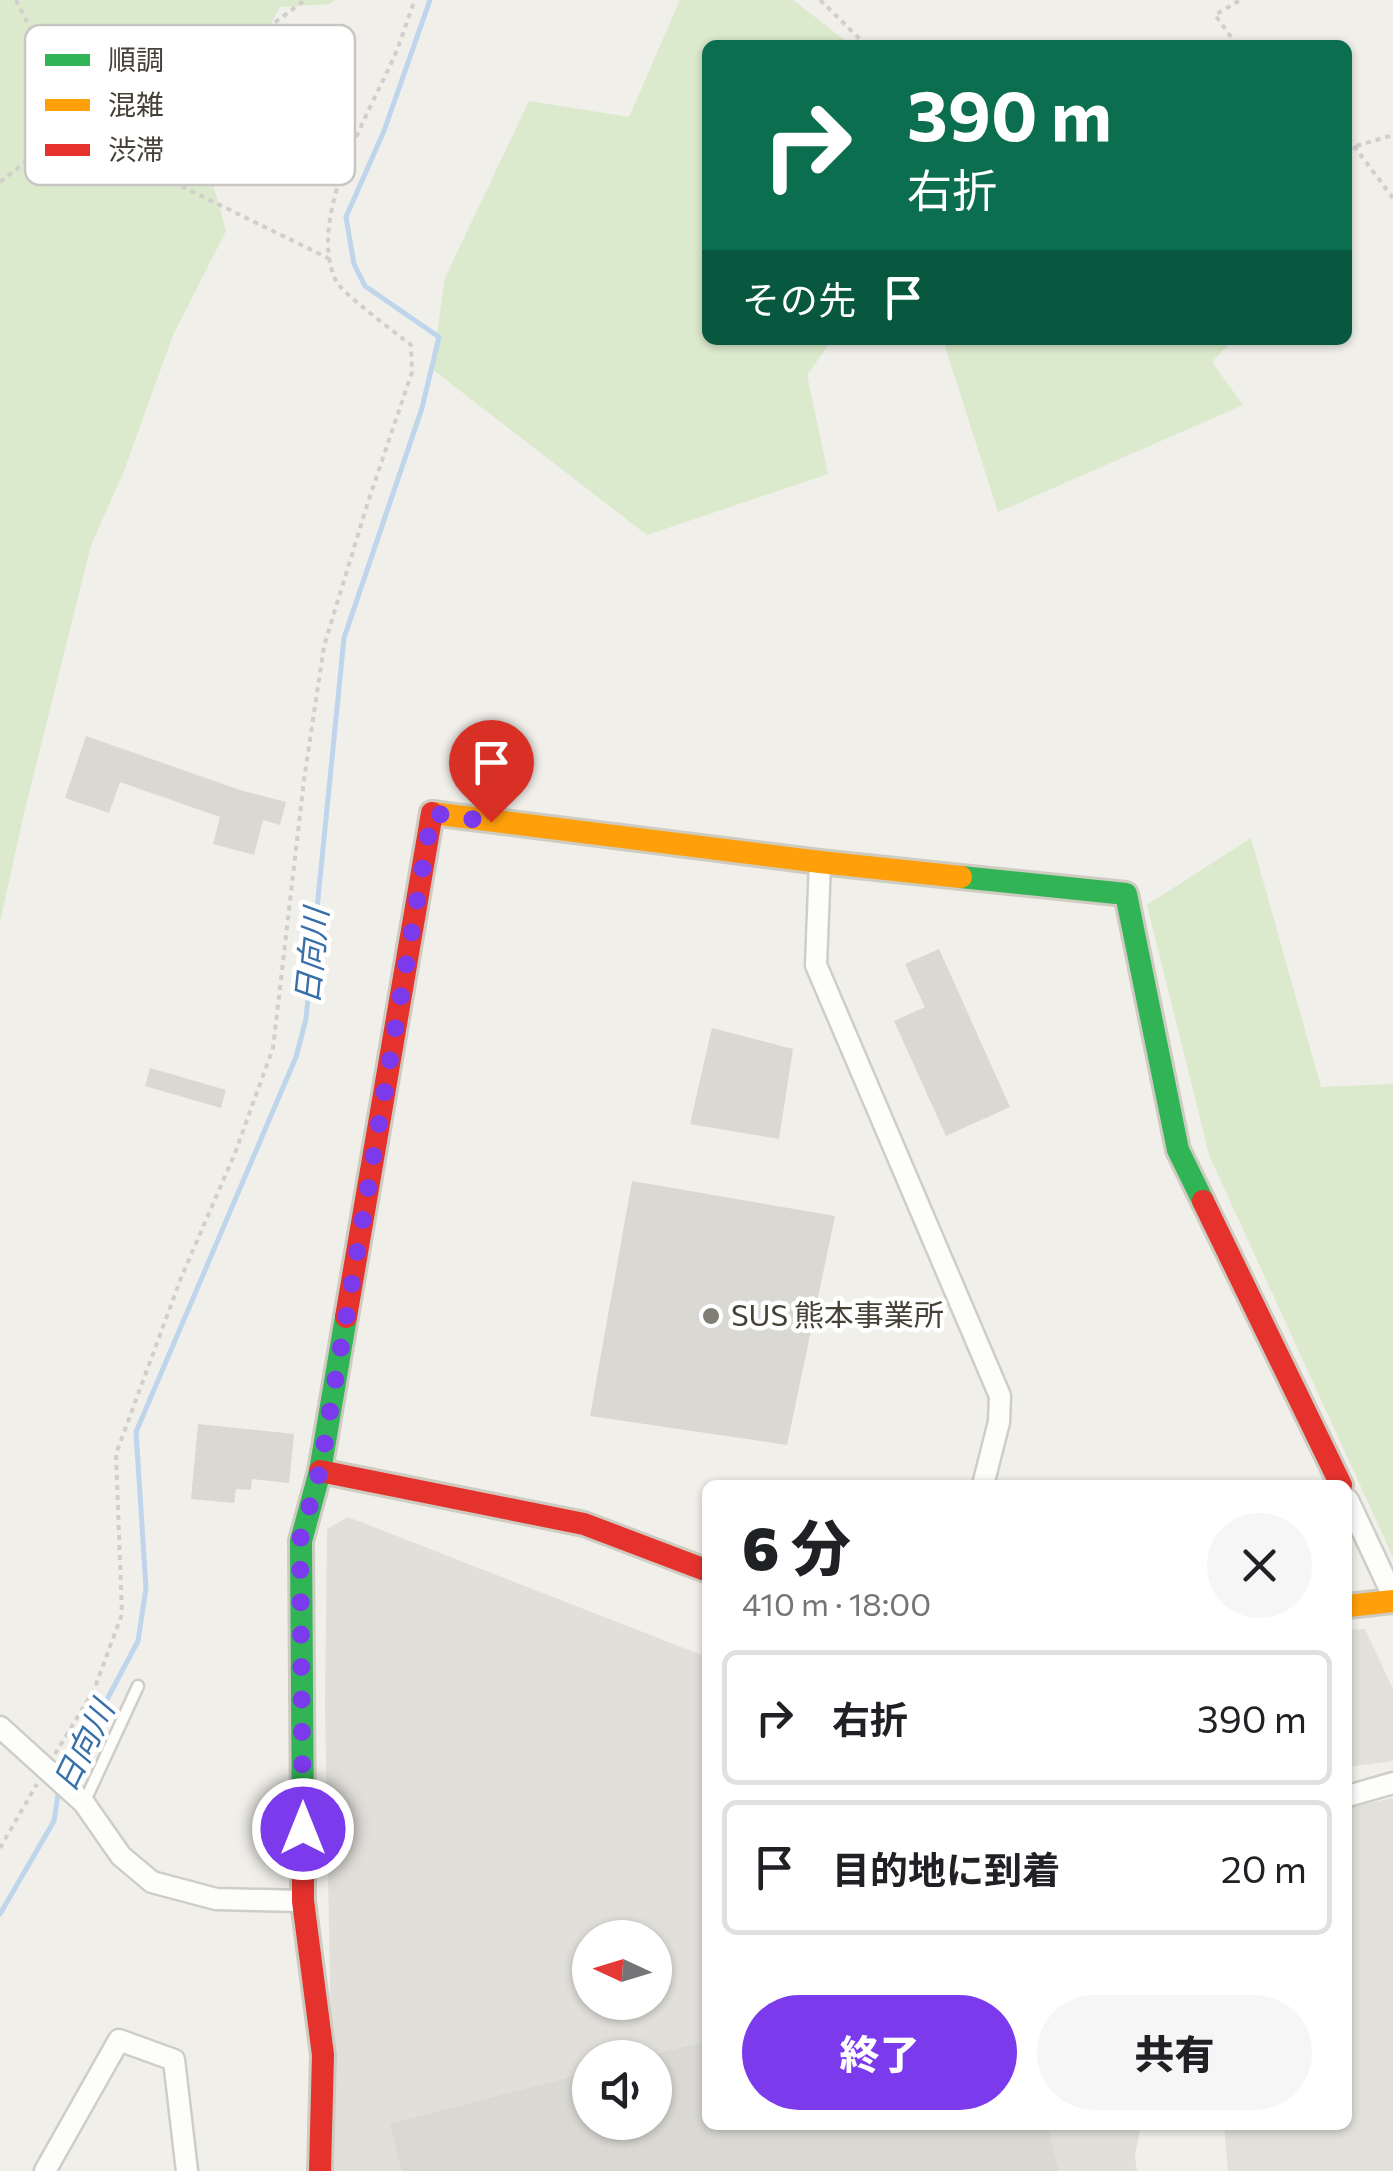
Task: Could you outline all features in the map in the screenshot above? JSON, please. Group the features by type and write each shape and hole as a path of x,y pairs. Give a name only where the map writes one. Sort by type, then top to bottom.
{"street":[{"path":"320,2171 323,2055 304,1901 300,1540 320,1470 432,813 820,862 1126,894 1178,1150 1338,1480"},
{"path":"820,862 816,964 1000,1396 984,1480"},
{"path":"320,1470 584,1524 702,1570"},
{"path":"1352,1509 1393,1599 1352,1605"},
{"path":"0,1727 84,1804 121,1856 152,1882 216,1899 304,1901"},
{"path":"1352,1795 1393,1783"},
{"path":"44,2171 119,2040 174,2060 186,2171"}],"lane":[{"path":"84,1804 138,1686"}],"path":[{"path":"16,0 28,25"},
{"path":"271,25 305,0"},
{"path":"355,143 415,0"},
{"path":"820,0 861,40"},
{"path":"1234,40 1214,15 1240,0"},
{"path":"1352,148 1393,135"},
{"path":"1352,151 1393,198"},
{"path":"0,182 25,162"},
{"path":"177,185 328,258"},
{"path":"0,1848 94,1690 122,1614 116,1454 273,1048 324,646 412,372 411,345 338,285 328,258 336,185"}],"shaded area":[{"path":"348,1517 702,1655 702,2130 1140,2130 1135,2156 1137,2171 331,2171 325,1705 327,1529"},
{"path":"1365,1629 1393,1689 1393,1761 1352,1766 1352,1630"},
{"path":"1393,1798 1393,2171 1228,2171 1224,2130 1352,2130 1352,1807"}],"green space":[{"path":"0,0 334,0 330,4 280,7 270,25 25,25 25,185 213,185 226,231 173,335 124,471 91,545 0,922"},
{"path":"680,0 793,0 845,40 702,40 702,345 828,345 807,375 828,474 647,535 432,369 445,278 529,101 629,117"},
{"path":"945,345 1228,345 1212,362 1243,405 998,512"},
{"path":"1251,838 1321,1087 1393,1084 1393,1557 1209,1155 1147,905"}],"building":[{"path":"86,736 240,790 286,802 280,825 263,820 254,855 213,844 220,817 120,782 109,813 65,798"},
{"path":"939,949 1010,1107 946,1136 894,1021 925,1007 905,964"},
{"path":"712,1028 793,1049 779,1139 690,1124"},
{"path":"150,1068 226,1090 221,1108 145,1086"},
{"name":"SUS 熊本事業所","path":"632,1181 835,1216 787,1445 590,1416"},
{"path":"198,1424 294,1434 289,1483 252,1479 251,1490 236,1489 234,1503 191,1499"},
{"path":"702,2042 702,2130 1048,2130 1059,2171 402,2171 390,2124 572,2077 572,2140 672,2140 672,2050"}],"waterway":[{"name":"日向川","path":"62,1777 138,1641 146,1588 136,1432 296,1057 306,1019 344,638 422,408 439,337 365,286 354,264 346,217 384,131 430,0"},
{"name":"日向川","path":"0,1914 54,1821 59,1787"}],"traffic: fast":[{"path":"961,877 1126,894 1178,1150 1203,1201"},
{"path":"303,1834 301,1541 320,1471 346,1317"}],"traffic: slow":[{"path":"432,813 961,877"},
{"path":"1352,1606 1393,1601"}],"traffic: jam":[{"path":"346,1317 432,813"},
{"path":"1203,1201 1339,1480"},
{"path":"320,1471 584,1524 702,1569"},
{"path":"303,1834 303,1901 323,2055 320,2171"}],"place":[{"name":"SUS 熊本事業所","path":"711,1316"}],"route":[{"path":"303,1829 300,1540 320,1470 432,813 491,822"}]}
